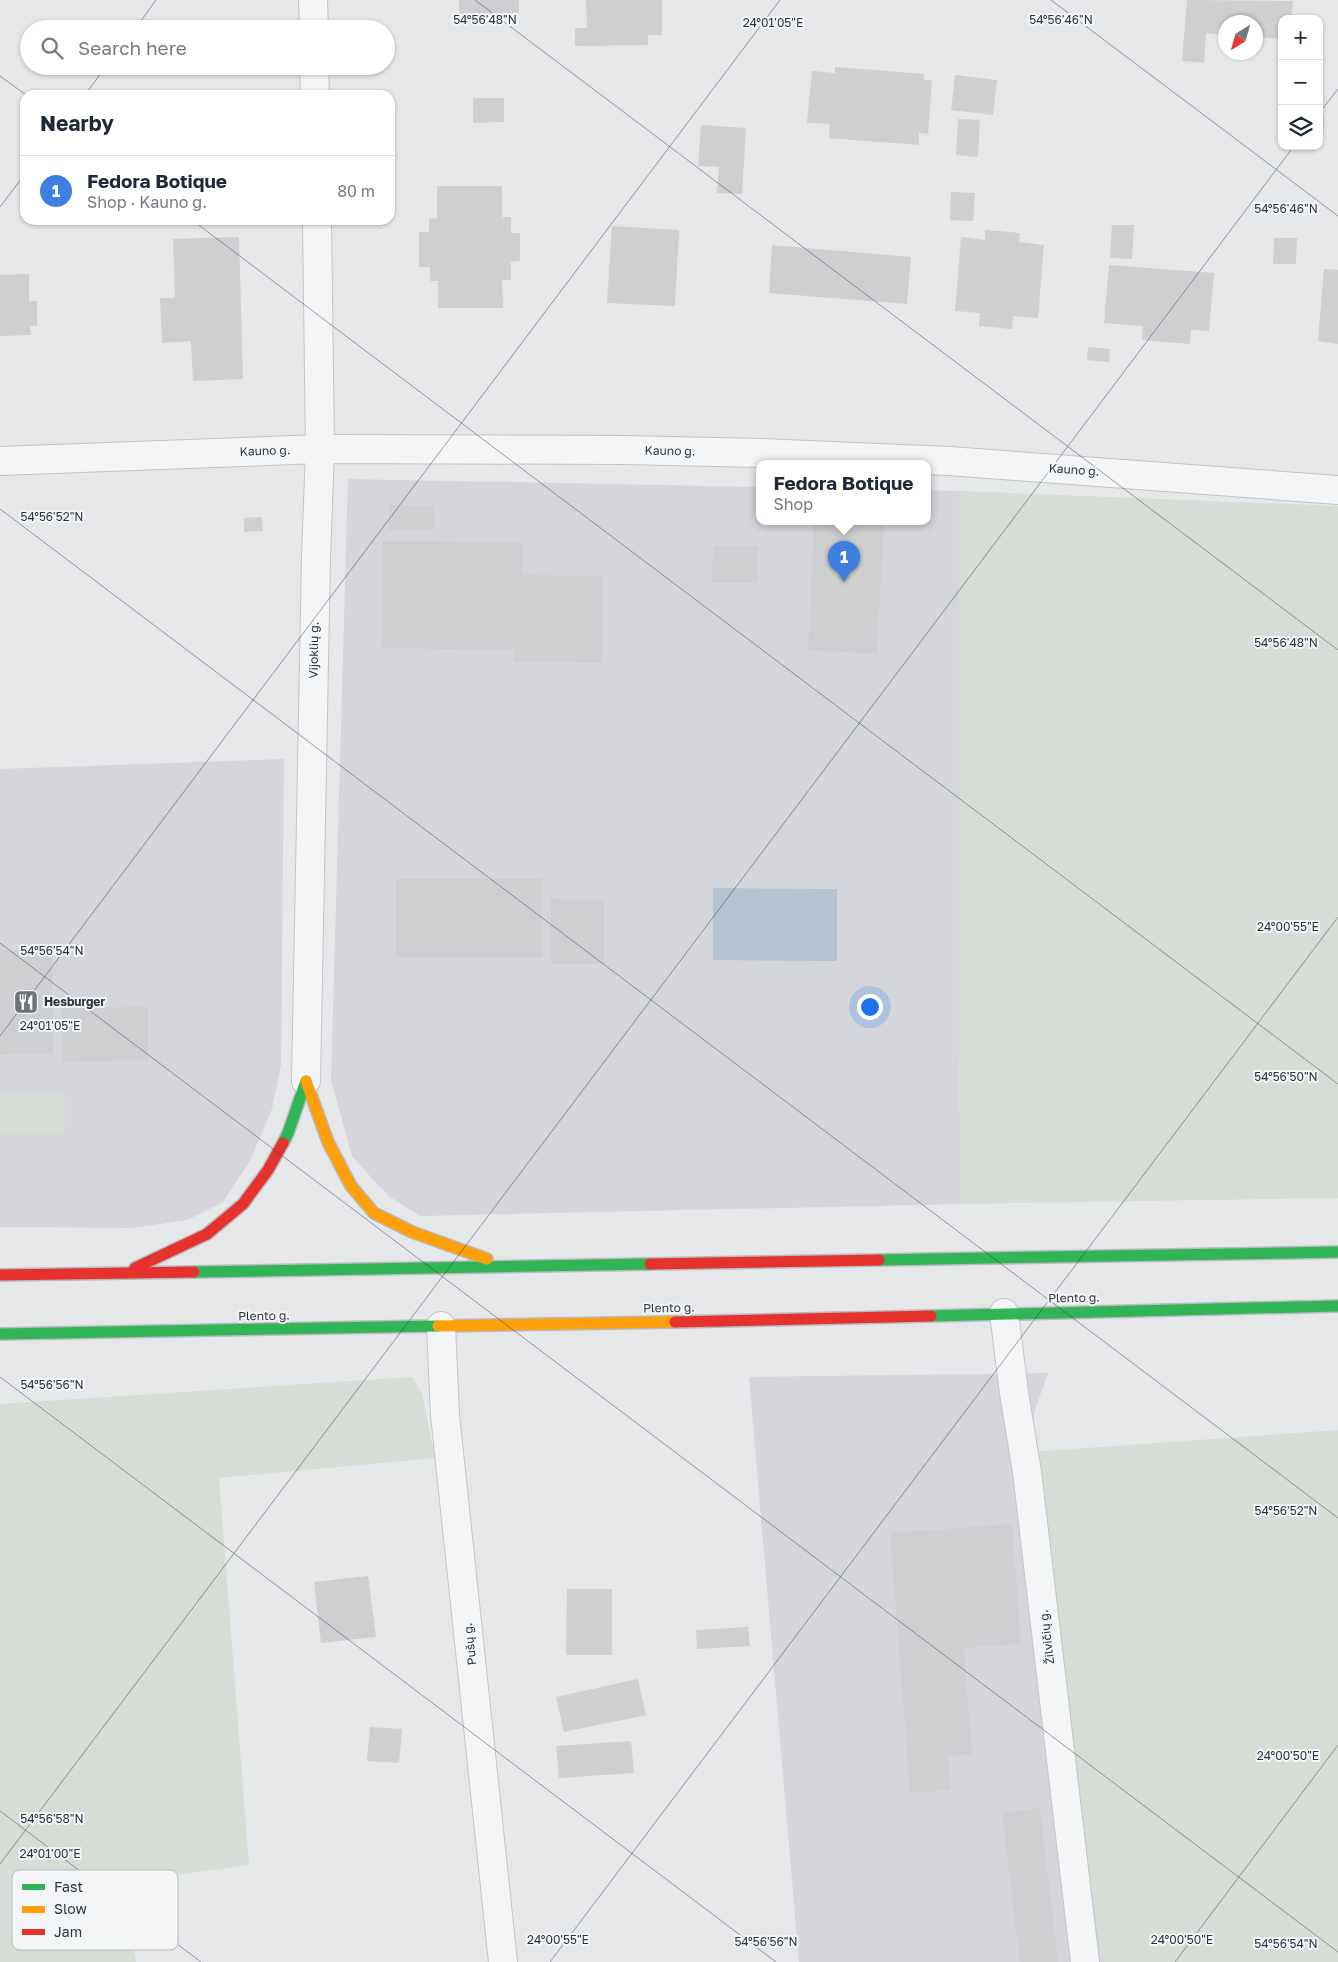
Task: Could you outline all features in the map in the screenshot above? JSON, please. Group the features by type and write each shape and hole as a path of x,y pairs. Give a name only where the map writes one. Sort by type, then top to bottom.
{"highway":[{"path":"306,1081 328,1142 351,1186 374,1213 412,1232 505,1265"},
{"path":"126,1273 207,1234 243,1204 268,1170 288,1133 306,1081"},
{"path":"0,1275 1338,1252"},
{"name":"Plento g.","path":"0,1334 1338,1306"}],"street":[{"path":"313,0 314,20"},
{"path":"314,75 315,90"},
{"name":"Vijoklių g.","path":"306,1081 316,557 320,449 317,225"},
{"name":"Kauno g.","path":"0,461 320,449 624,450 760,453 915,460"},
{"name":"Kauno g.","path":"931,461 1338,490"},
{"name":"Žilvičių g.","path":"1004,1313 1014,1393 1029,1482 1086,1962"},
{"name":"Pušų g.","path":"442,1326 446,1415 503,1962"}],"shaded area":[{"path":"348,479 756,487 756,525 931,525 931,490 959,491 959,1059 961,1204 420,1216 387,1195 352,1156 331,1080"},
{"path":"959,491 1338,506 1338,1198 961,1204 959,1059"},
{"path":"284,759 281,1065 272,1109 250,1161 223,1202 187,1220 133,1228 0,1227 0,769"},
{"path":"65,1092 65,1134 0,1134 0,1093"},
{"path":"1048,1373 1035,1410 1031,1452 1101,1951 1105,1962 799,1962 749,1377"},
{"path":"412,1377 422,1393 435,1458 219,1478 249,1865 178,1875 178,1870 12,1870 12,1950 134,1950 136,1962 0,1962 0,1404"},
{"path":"1338,1430 1338,1962 1105,1962 1101,1951 1031,1452"}],"water":[{"path":"713,888 837,889 837,961 713,960"}],"building":[{"path":"459,0 519,0 519,13 459,14"},
{"path":"586,0 662,0 662,35 648,35 648,45 575,46 575,28 587,28"},
{"path":"1187,0 1293,1 1291,15 1278,15 1278,39 1263,38 1263,15 1218,15 1218,34 1206,33 1204,63 1182,61"},
{"path":"835,67 924,74 924,80 932,80 928,134 919,133 919,145 829,138 830,124 807,123 812,71 835,73"},
{"path":"955,75 997,80 993,115 951,110"},
{"path":"473,98 504,98 504,122 473,123"},
{"path":"958,119 980,120 978,157 956,155"},
{"path":"701,125 746,128 742,194 717,193 719,167 698,166"},
{"path":"437,186 502,186 502,217 511,217 511,233 520,233 520,261 511,262 511,280 502,280 503,308 438,308 438,281 430,281 430,267 419,267 419,232 429,232 429,219 437,218"},
{"path":"951,192 975,193 973,221 950,220"},
{"path":"1112,225 1134,225 1132,259 1110,258"},
{"path":"612,226 679,230 675,306 607,303"},
{"path":"985,230 1020,233 1019,242 1044,245 1038,318 1013,316 1012,329 979,326 980,313 955,311 961,237 985,240"},
{"path":"239,237 243,379 193,381 191,341 162,343 160,298 175,298 173,239"},
{"path":"1274,238 1297,238 1296,264 1273,264"},
{"path":"772,245 911,257 907,304 769,293"},
{"path":"1109,265 1214,273 1209,331 1191,330 1190,344 1142,340 1143,326 1104,323"},
{"path":"1324,269 1338,270 1338,344 1318,341"},
{"path":"29,274 29,301 37,301 37,326 30,326 31,335 0,336 0,275"},
{"path":"1088,347 1110,349 1109,362 1087,360"},
{"path":"389,505 434,506 434,530 389,530"},
{"path":"262,517 263,531 244,532 244,518"},
{"path":"814,525 884,525 877,654 808,650"},
{"path":"383,541 523,543 522,575 602,576 602,663 513,662 514,650 382,648"},
{"path":"713,546 758,546 758,583 712,583"},
{"path":"396,879 543,879 543,957 396,957"},
{"path":"551,899 604,900 604,964 551,964"},
{"name":"Hesburger","path":"0,950 52,950 53,1054 0,1055"},
{"path":"148,1007 148,1060 63,1062 62,1008"},
{"path":"1012,1524 1021,1644 964,1648 972,1754 948,1756 951,1790 910,1793 890,1533"},
{"path":"368,1576 376,1637 321,1643 314,1582"},
{"path":"567,1589 612,1589 612,1655 566,1655"},
{"path":"748,1627 750,1646 697,1649 696,1630"},
{"path":"638,1679 646,1715 564,1732 556,1697"},
{"path":"370,1727 402,1729 399,1763 367,1761"},
{"path":"631,1741 634,1773 559,1778 556,1746"},
{"path":"1040,1808 1058,1962 1020,1962 1002,1813"}],"traffic: fast":[{"path":"283,1143 306,1081"},
{"path":"879,1260 1338,1252"},
{"path":"194,1272 650,1264"},
{"path":"931,1316 1338,1306"},
{"path":"0,1334 438,1326"}],"traffic: slow":[{"path":"306,1081 328,1142 351,1186 374,1213 412,1232 487,1259"},
{"path":"438,1326 675,1322"}],"traffic: jam":[{"path":"135,1268 207,1234 243,1204 268,1170 283,1143"},
{"path":"650,1264 879,1260"},
{"path":"0,1275 194,1272"},
{"path":"675,1322 931,1316"}],"place":[{"name":"Fedora Botique","path":"844,582"},
{"name":"Hesburger","path":"26,1002"}]}
